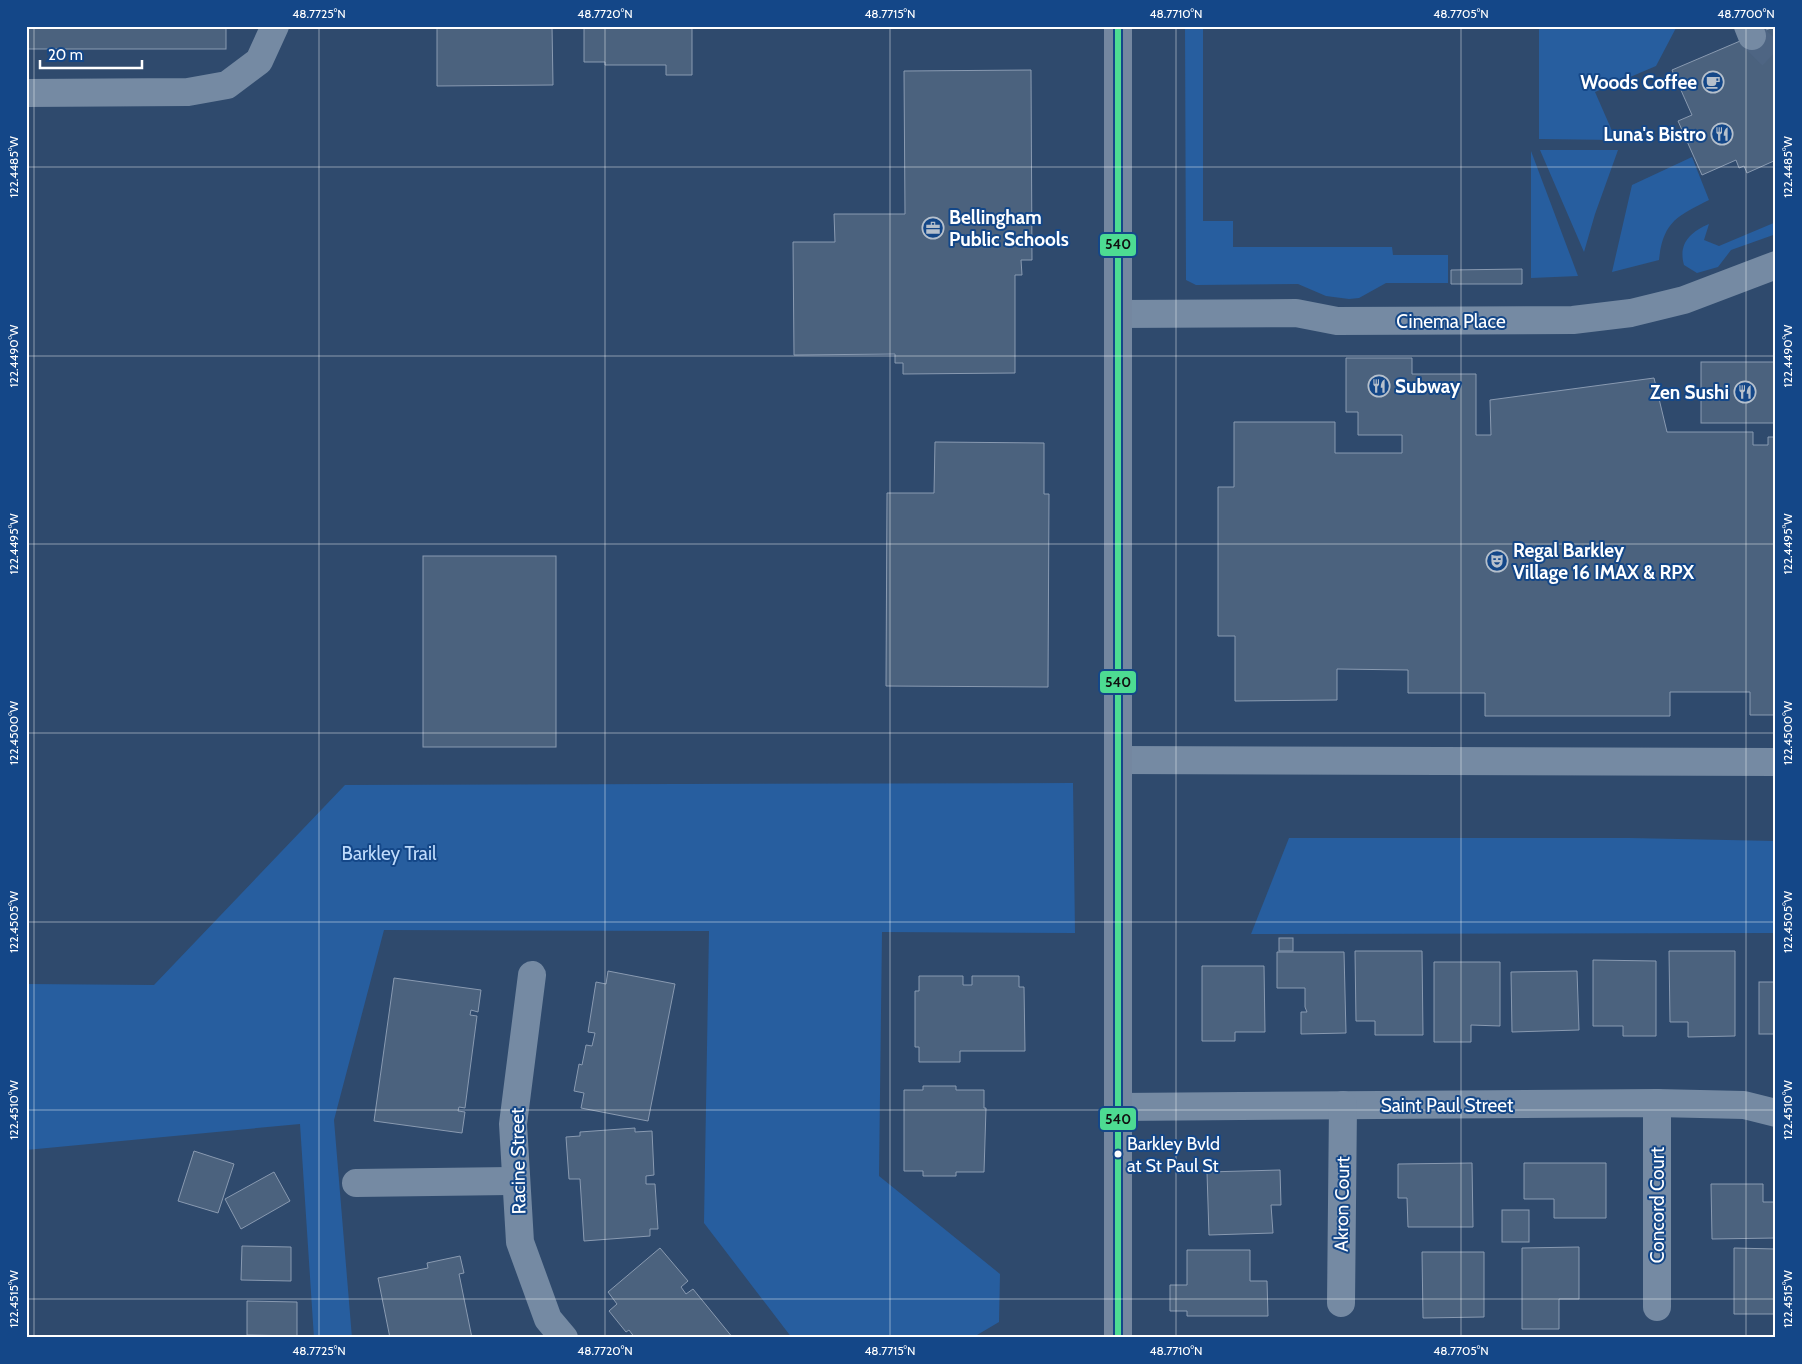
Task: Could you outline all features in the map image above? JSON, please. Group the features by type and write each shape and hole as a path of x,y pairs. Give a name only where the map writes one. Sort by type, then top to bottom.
{"main road":[{"path":"1118,26 1118,1338"}],"street":[{"path":"26,93 188,92 227,84 259,61 275,26"},
{"name":"Cinema Place","path":"1118,314 1296,313 1336,322 1573,320 1631,313 1684,300 1776,265"},
{"path":"1118,760 1776,762"},
{"name":"Racine Street","path":"532,975 513,1124 520,1242 548,1319 564,1338"},
{"name":"Saint Paul Street","path":"1118,1107 1657,1103 1744,1105 1776,1113"},
{"name":"Concord Court","path":"1657,1103 1657,1307"},
{"name":"Akron Court","path":"1341,1303 1343,1106"},
{"path":"356,1183 516,1180"}],"green space":[{"path":"1185,26 1203,26 1203,221 1233,221 1233,247 1392,247 1393,255 1448,255 1448,283 1386,283 1359,298 1349,299 1326,296 1298,284 1196,285 1186,280"},
{"path":"1539,26 1677,26 1656,66 1595,92 1616,140 1539,139"},
{"path":"1540,150 1618,150 1595,214 1584,252"},
{"path":"1531,151 1578,276 1531,278"},
{"path":"1692,157 1709,200 1680,216 1668,229 1661,247 1659,260 1612,272 1632,185"},
{"path":"1776,222 1776,234 1731,250 1718,267 1697,273 1684,265 1684,245 1691,235 1702,227 1709,224 1704,240 1719,246"},
{"name":"Barkley Trail","path":"1073,783 1075,933 882,932 879,1176 1000,1274 999,1322 972,1338 792,1338 704,1223 709,931 384,930 334,1120 352,1338 314,1338 300,1124 26,1150 26,984 154,985 345,785"},
{"path":"1289,838 1630,838 1776,841 1776,933 1251,934"}],"building":[{"path":"26,26 226,26 226,49 26,49"},
{"path":"437,26 552,26 553,85 437,86"},
{"path":"584,26 692,26 692,75 666,75 666,65 605,65 605,62 584,62"},
{"path":"1773,27 1776,34 1776,160 1747,173 1744,166 1739,168 1736,160 1702,175 1678,121 1692,115 1672,70"},
{"name":"Bellingham Public Schools","path":"1031,70 1032,260 1021,260 1022,275 1015,275 1015,373 903,374 903,363 895,363 895,354 794,355 793,242 835,242 834,214 905,214 904,71"},
{"path":"1522,269 1522,284 1451,284 1451,270"},
{"name":"Regal Barkley Village 16 IMAX & RPX","path":"1346,358 1412,358 1412,374 1476,374 1476,435 1491,435 1490,400 1654,378 1667,432 1753,432 1753,445 1768,445 1768,437 1776,437 1776,715 1750,715 1750,692 1670,692 1670,716 1485,716 1485,693 1408,693 1408,670 1337,669 1337,700 1235,701 1235,636 1218,636 1218,487 1234,487 1234,422 1335,422 1335,453 1402,453 1402,435 1358,435 1358,412 1346,412"},
{"path":"1701,362 1776,362 1776,423 1701,423"},
{"path":"935,442 1044,443 1044,494 1049,494 1048,687 886,686 887,493 934,493"},
{"path":"423,556 556,556 556,747 423,747"},
{"path":"1279,938 1293,938 1293,951 1279,951"},
{"path":"1355,951 1422,951 1423,1035 1375,1035 1375,1021 1356,1021"},
{"path":"1669,951 1735,951 1735,1036 1688,1037 1688,1022 1670,1022"},
{"path":"1277,952 1344,952 1346,1033 1301,1034 1301,1012 1307,1012 1305,1007 1305,988 1277,988"},
{"path":"1593,960 1656,961 1656,1036 1623,1036 1623,1026 1593,1026"},
{"path":"1434,962 1500,962 1500,1026 1471,1025 1471,1042 1434,1042"},
{"path":"1202,966 1264,966 1265,1032 1235,1032 1235,1041 1202,1041"},
{"path":"608,971 675,984 648,1121 581,1108 584,1093 574,1091 579,1064 582,1065 586,1045 592,1046 595,1033 588,1032 596,982 606,984"},
{"path":"1577,971 1579,1030 1512,1032 1511,972"},
{"path":"919,976 963,976 963,985 972,985 972,976 1019,976 1019,987 1024,987 1025,1051 960,1051 960,1062 919,1062 919,1047 915,1047 915,991 919,991"},
{"path":"394,978 481,990 478,1012 471,1010 470,1015 477,1016 465,1108 459,1107 458,1111 465,1112 462,1133 374,1121"},
{"path":"1759,982 1776,982 1776,1034 1759,1034"},
{"path":"923,1086 956,1086 956,1090 984,1090 984,1108 986,1108 984,1172 956,1172 956,1176 923,1176 923,1171 904,1171 904,1090 923,1090"},
{"path":"635,1128 635,1132 652,1131 654,1175 646,1176 646,1184 655,1184 658,1229 650,1229 650,1236 584,1241 580,1179 569,1179 566,1137 580,1136 580,1132"},
{"path":"194,1151 234,1164 218,1213 178,1201"},
{"path":"1472,1163 1473,1227 1408,1227 1407,1198 1398,1198 1398,1164"},
{"path":"1524,1163 1606,1163 1606,1218 1554,1218 1554,1199 1524,1199"},
{"path":"1280,1170 1281,1205 1271,1205 1273,1233 1209,1235 1207,1172"},
{"path":"274,1172 290,1201 241,1229 225,1199"},
{"path":"1711,1184 1763,1184 1763,1202 1776,1202 1776,1238 1712,1239"},
{"path":"1502,1210 1529,1210 1529,1242 1502,1242"},
{"path":"242,1246 291,1247 291,1281 241,1280"},
{"path":"1579,1247 1579,1299 1559,1299 1559,1329 1522,1329 1522,1248"},
{"path":"660,1248 688,1281 681,1287 686,1294 693,1289 733,1338 635,1338 629,1330 626,1332 609,1311 617,1304 608,1292"},
{"path":"1734,1248 1776,1249 1776,1314 1734,1314"},
{"path":"1187,1250 1250,1250 1250,1281 1267,1281 1268,1316 1187,1316 1187,1311 1170,1311 1170,1285 1187,1285"},
{"path":"1422,1252 1484,1252 1484,1317 1423,1318"},
{"path":"460,1256 464,1273 459,1274 472,1338 390,1338 378,1278 428,1268 427,1263"},
{"path":"247,1301 297,1302 297,1336 247,1335"}],"tunnel":[{"path":"1752,36 1776,59"}],"transit line":[{"name":"540","path":"1118,26 1118,1338"}],"place":[{"name":"Woods Coffee","path":"1713,82"},
{"name":"Luna's Bistro","path":"1722,134"},
{"name":"Bellingham Public Schools","path":"933,228"},
{"name":"Subway","path":"1379,386"},
{"name":"Zen Sushi","path":"1745,392"},
{"name":"Regal Barkley Village 16 IMAX & RPX","path":"1497,561"},
{"name":"Barkley Bvld at St Paul St","path":"1118,1154"}]}
